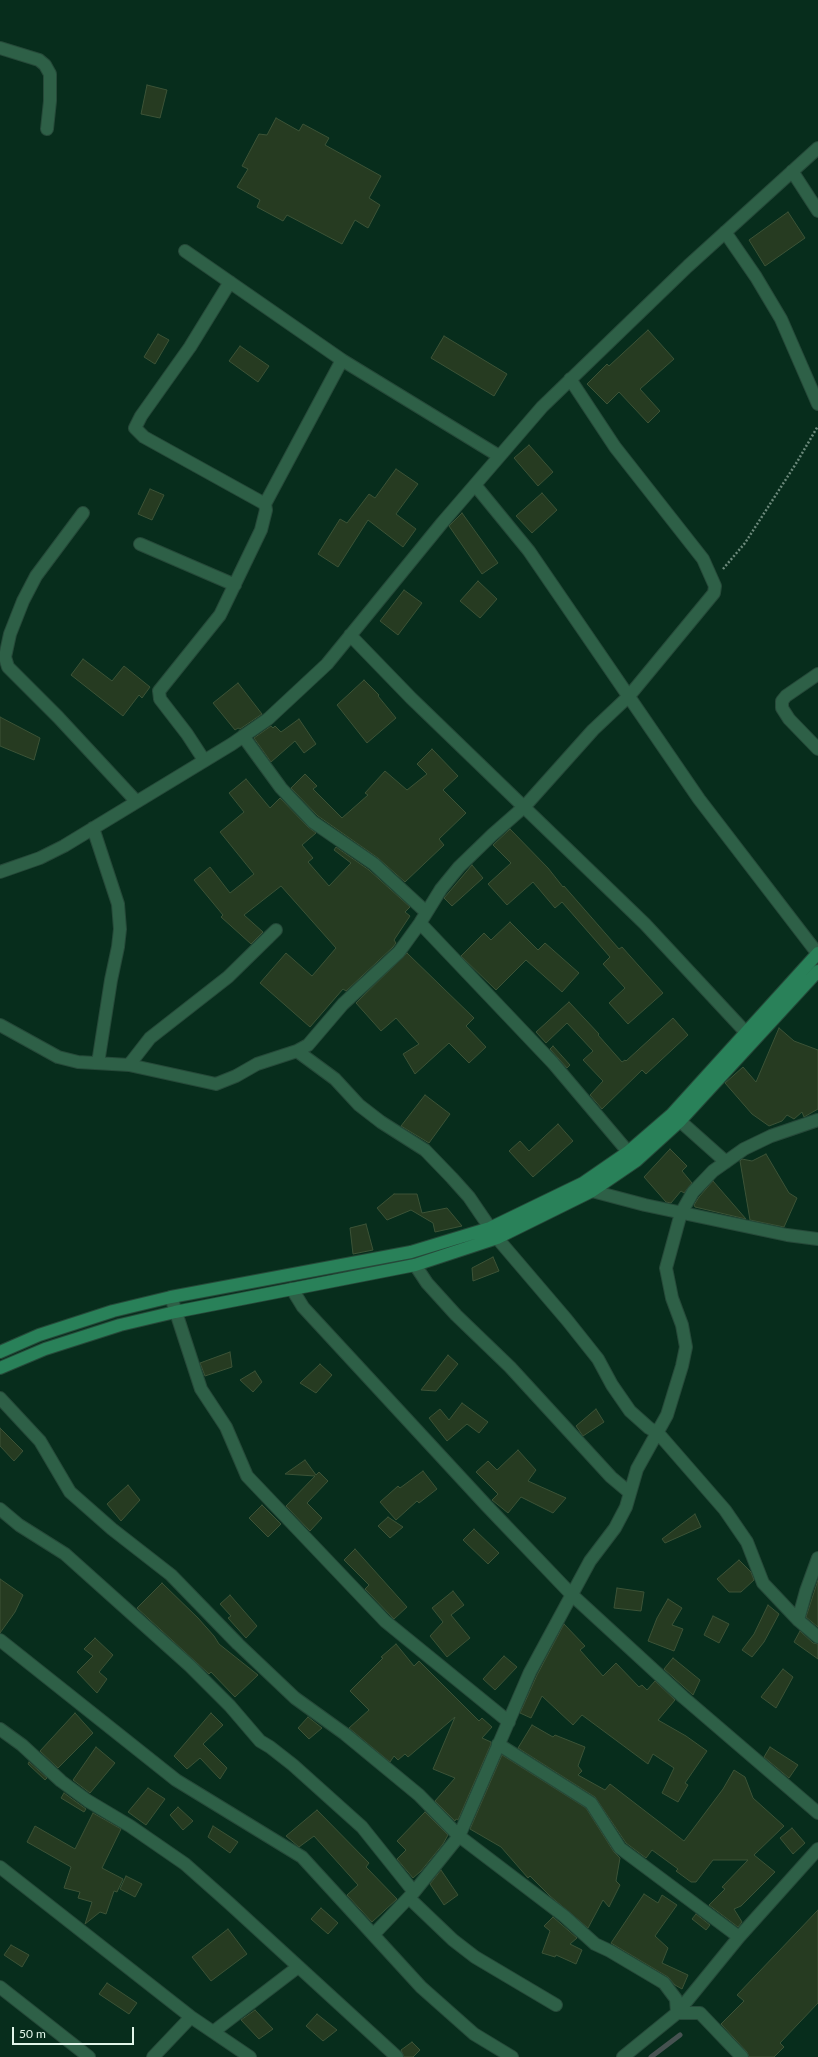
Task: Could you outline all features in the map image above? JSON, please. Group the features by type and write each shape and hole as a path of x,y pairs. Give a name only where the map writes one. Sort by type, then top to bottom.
{"street":[{"path":"0,48 39,60 45,65 50,74 50,101 47,129"},
{"path":"0,872 40,858 64,846 243,736 268,719 327,664 499,456 542,407 725,232 818,148"},
{"path":"792,171 818,211"},
{"path":"725,232 756,277 781,319 818,404"},
{"path":"185,251 342,360 499,456"},
{"path":"230,282 190,347 135,428 144,437 265,504"},
{"path":"204,760 159,695 160,691 179,668 200,637 220,615 261,530 266,510 265,504 342,360"},
{"path":"0,1025 58,1057 78,1062 129,1065 216,1084 236,1076 257,1064 297,1051 308,1045 343,1004 399,952 420,923 441,888 459,867 525,806 593,730 629,696 714,593 713,580 703,559 615,447 570,379"},
{"path":"0,1368 45,1349 120,1325 175,1312 415,1265 494,1233 588,1187 632,1157 680,1121 818,954 699,799 546,574 475,485"},
{"path":"82,513 33,582 23,601 10,634 5,657 8,667 58,717 136,802"},
{"path":"140,544 235,585"},
{"path":"350,635 411,698 646,924 750,1038"},
{"path":"818,674 786,696 782,701 782,708 789,719 818,749"},
{"path":"243,736 281,788 313,822 374,864 426,912"},
{"path":"93,828 118,904 120,929 98,1063"},
{"path":"420,923 553,1063 597,1113 632,1157"},
{"path":"129,1065 150,1038 228,977 276,930"},
{"path":"632,1157 672,1114 818,971"},
{"path":"297,1051 334,1079 359,1105 381,1122 425,1150 469,1197 494,1233 567,1320 598,1360 612,1385 630,1411 649,1428 658,1433 725,1510 747,1542 763,1583 798,1620 818,1637"},
{"path":"374,1934 412,1895 460,1836 530,1672 590,1561 615,1528 626,1507 637,1469 667,1415 682,1366 686,1347 682,1325 672,1298 666,1268 681,1213 693,1192 713,1171 744,1148 772,1136 818,1120"},
{"path":"680,1121 726,1162"},
{"path":"588,1187 681,1213 788,1235 818,1239"},
{"path":"0,1352 40,1335 106,1313 171,1297 411,1252 494,1233"},
{"path":"415,1265 427,1283 456,1315 510,1367 611,1477 630,1493"},
{"path":"292,1289 309,1313 486,1505 571,1594 739,1747 818,1813"},
{"path":"171,1297 201,1389 226,1427 247,1476 385,1621 509,1722"},
{"path":"0,1398 40,1441 70,1492 112,1529 171,1575 238,1644 295,1698 344,1734 419,1795 460,1836 564,1916 595,1944 610,1951 664,1983 676,1998 677,2013"},
{"path":"0,1509 19,1524 65,1554 190,1666 230,1706 260,1741 293,1765 362,1827 412,1895 453,1940 475,1957 556,2005"},
{"path":"798,1620 806,1591 818,1558"},
{"path":"0,1640 176,1780 302,1858 374,1934 426,1992 474,2034 512,2057"},
{"path":"0,1729 22,1745 61,1781 88,1801 130,1826 184,1864 229,1903 397,2057"},
{"path":"498,1744 591,1803 620,1848 739,1937"},
{"path":"623,2057 677,2013 739,1937 818,1849"},
{"path":"0,1867 191,2017 250,2057"},
{"path":"213,2032 298,1967"},
{"path":"0,1987 89,2057"},
{"path":"677,2013 700,2013 742,2057"},
{"path":"153,2057 191,2017"}],"path":[{"path":"713,580 745,543 797,462 818,426"}],"building":[{"path":"147,85 167,90 160,118 141,114"},
{"path":"276,118 299,131 303,124 329,138 325,145 381,176 369,198 380,205 368,228 355,220 342,244 287,215 283,221 257,207 260,200 237,187 248,169 242,166 259,134 267,135"},
{"path":"788,212 805,238 765,266 749,240"},
{"path":"648,330 674,359 640,389 660,411 648,423 619,392 607,404 587,384 607,364 609,366"},
{"path":"158,334 169,340 155,364 144,357"},
{"path":"444,336 507,374 494,396 431,358"},
{"path":"240,346 269,366 258,382 229,361"},
{"path":"529,445 553,472 538,486 514,458"},
{"path":"396,469 418,484 396,514 416,529 403,547 368,520 338,567 318,554 340,519 347,523 369,494 375,498"},
{"path":"150,489 164,495 152,520 138,514"},
{"path":"542,493 557,510 532,533 516,516"},
{"path":"462,513 498,563 482,574 449,526"},
{"path":"478,581 497,599 480,618 460,601"},
{"path":"404,590 422,603 398,635 380,621"},
{"path":"83,659 112,681 124,666 150,687 142,698 139,695 123,716 71,675"},
{"path":"364,680 379,695 378,696 396,718 367,743 337,705"},
{"path":"238,683 262,714 240,729 238,728 235,730 213,703"},
{"path":"0,717 40,738 34,760 0,746"},
{"path":"299,719 316,744 304,753 295,741 271,762 254,738 271,726 273,728 275,726 281,732"},
{"path":"432,749 458,776 443,790 466,813 439,839 444,845 405,882 378,858 318,816 291,788 305,774 317,786 313,789 342,818 368,795 365,793 385,771 407,790 427,774 417,764"},
{"path":"246,779 270,808 280,798 308,827 316,833 302,845 313,858 308,862 329,886 351,863 334,850 336,847 369,870 410,907 405,912 410,916 394,940 396,943 393,947 346,991 343,989 310,1027 260,983 286,953 312,976 336,948 281,886 244,915 263,932 251,944 221,917 223,915 194,880 210,867 230,893 254,874 220,832 244,812 229,793"},
{"path":"510,829 548,868 563,887 564,886 619,949 622,947 663,993 628,1024 609,1003 625,988 603,964 610,957 562,902 555,908 533,882 507,905 488,884 511,863 493,845"},
{"path":"472,865 483,878 452,906 444,898"},
{"path":"510,922 538,950 545,943 579,973 562,992 526,960 496,990 461,956 484,933 491,940"},
{"path":"407,953 474,1018 466,1026 486,1047 469,1063 449,1043 415,1074 403,1054 419,1044 396,1018 381,1031 356,1003"},
{"path":"569,1002 599,1034 598,1035 622,1062 625,1060 626,1061 673,1018 688,1035 646,1074 642,1070 602,1109 590,1095 603,1081 583,1060 593,1051 567,1023 546,1043 536,1032"},
{"path":"779,1028 794,1041 818,1050 818,1109 804,1117 802,1112 794,1119 787,1115 782,1121 769,1126 752,1114 725,1083 743,1067 756,1082"},
{"path":"553,1046 570,1065 567,1068 550,1049"},
{"path":"425,1095 450,1114 429,1143 401,1126"},
{"path":"558,1124 573,1141 533,1177 509,1151 520,1141 529,1151"},
{"path":"670,1149 687,1166 682,1171 692,1183 684,1193 681,1191 671,1203 666,1202 644,1177"},
{"path":"766,1154 789,1193 797,1198 784,1227 750,1220 740,1161 742,1159 752,1161"},
{"path":"713,1181 746,1219 695,1207 694,1205 699,1197"},
{"path":"394,1194 417,1194 422,1213 447,1208 462,1226 435,1232 433,1223 411,1210 387,1220 377,1208"},
{"path":"366,1224 373,1250 353,1254 350,1228"},
{"path":"493,1257 499,1271 473,1281 472,1268"},
{"path":"230,1352 232,1367 205,1376 200,1363"},
{"path":"448,1355 458,1364 436,1391 421,1390"},
{"path":"320,1364 332,1375 316,1393 300,1383"},
{"path":"255,1371 262,1382 253,1392 240,1380"},
{"path":"462,1403 488,1422 479,1433 467,1424 447,1441 429,1418 440,1409 449,1420"},
{"path":"596,1409 604,1422 583,1436 576,1426"},
{"path":"0,1428 23,1451 14,1461 0,1446"},
{"path":"518,1450 536,1470 528,1481 566,1498 553,1513 521,1497 508,1513 492,1500 498,1494 476,1472 488,1461 497,1470"},
{"path":"305,1460 316,1475 319,1472 328,1481 307,1503 322,1518 310,1531 286,1506 315,1476 285,1474"},
{"path":"423,1471 437,1489 419,1503 417,1501 396,1520 380,1502 398,1486 400,1488"},
{"path":"128,1485 140,1500 121,1521 107,1504"},
{"path":"262,1505 281,1524 268,1537 249,1518"},
{"path":"695,1514 701,1527 665,1543 662,1539"},
{"path":"388,1517 403,1527 390,1538 378,1526"},
{"path":"474,1529 499,1553 488,1564 463,1540"},
{"path":"355,1549 407,1607 394,1619 365,1589 369,1585 344,1560"},
{"path":"739,1560 751,1572 754,1580 741,1592 729,1592 717,1579"},
{"path":"0,1579 23,1595 15,1612 0,1633"},
{"path":"818,1580 818,1627 806,1617"},
{"path":"162,1583 198,1618 219,1644 258,1675 235,1697 211,1672 209,1674 137,1608"},
{"path":"617,1588 644,1592 641,1611 614,1608"},
{"path":"453,1591 464,1605 451,1615 470,1638 447,1657 430,1636 443,1622 432,1608"},
{"path":"230,1595 257,1626 246,1638 228,1618 231,1616 220,1604"},
{"path":"668,1599 682,1608 672,1625 683,1629 674,1651 648,1641 657,1618"},
{"path":"768,1605 779,1614 764,1642 752,1657 742,1650 754,1634"},
{"path":"713,1616 729,1624 719,1643 704,1635"},
{"path":"564,1624 585,1646 580,1650 603,1676 616,1663 639,1687 642,1685 647,1690 655,1681 675,1700 658,1720 686,1736 707,1751 685,1783 688,1785 678,1802 662,1793 674,1768 653,1754 648,1764 582,1715 573,1725 542,1696 531,1718 520,1713 537,1675"},
{"path":"800,1631 813,1643 818,1644 818,1659 794,1642"},
{"path":"95,1638 113,1655 99,1672 107,1679 97,1693 77,1672 93,1656 84,1649"},
{"path":"396,1644 414,1666 419,1661 479,1721 482,1718 492,1727 482,1738 491,1742 491,1744 458,1820 456,1819 455,1821 435,1801 455,1778 433,1769 455,1717 408,1757 405,1754 398,1760 394,1756 390,1762 349,1728 369,1710 350,1691 383,1658 381,1657"},
{"path":"504,1656 517,1667 495,1690 483,1679"},
{"path":"673,1658 700,1680 693,1695 664,1669"},
{"path":"783,1669 793,1677 776,1708 761,1697"},
{"path":"75,1713 93,1733 58,1768 40,1751"},
{"path":"211,1713 223,1725 203,1744 227,1768 220,1779 200,1758 187,1769 174,1756"},
{"path":"308,1717 322,1728 309,1739 298,1728"},
{"path":"532,1725 553,1737 555,1735 585,1747 578,1766 582,1771 578,1775 605,1790 610,1784 684,1841 723,1789 734,1770 745,1777 753,1798 784,1826 754,1855 775,1872 741,1906 734,1909 742,1922 738,1927 709,1905 725,1889 722,1887 748,1860 713,1860 696,1882 691,1882 676,1871 678,1869 652,1850 646,1858 626,1843 595,1797 518,1748"},
{"path":"96,1747 115,1763 90,1793 73,1780"},
{"path":"770,1747 798,1765 789,1778 764,1757"},
{"path":"502,1755 586,1808 614,1852 620,1858 616,1881 620,1885 609,1907 603,1900 588,1928 550,1896 530,1876 528,1878 501,1847 470,1829"},
{"path":"29,1762 47,1778 45,1780 28,1764"},
{"path":"148,1788 165,1799 146,1825 128,1812"},
{"path":"64,1793 86,1809 84,1812 61,1798"},
{"path":"178,1807 193,1821 183,1830 170,1815"},
{"path":"317,1810 369,1863 366,1867 397,1899 372,1922 347,1895 358,1885 314,1836 299,1847 286,1836"},
{"path":"425,1812 448,1835 443,1844 421,1871 413,1878 397,1859 406,1850 397,1841"},
{"path":"93,1813 121,1829 102,1868 123,1879 117,1892 114,1891 106,1914 100,1912 85,1924 92,1902 78,1898 80,1892 64,1888 71,1867 27,1842 35,1826 75,1849"},
{"path":"213,1826 238,1842 230,1853 208,1837"},
{"path":"792,1828 805,1843 793,1854 780,1838"},
{"path":"441,1870 458,1895 444,1905 430,1884"},
{"path":"126,1876 142,1884 135,1897 120,1889"},
{"path":"644,1894 658,1903 662,1895 677,1905 655,1936 668,1948 662,1963 688,1975 682,1989 675,1985 668,1977 611,1943"},
{"path":"321,1908 338,1923 328,1934 311,1919"},
{"path":"818,1910 818,2003 780,2043 784,2047 774,2057 749,2057 747,2052 721,2024 744,2001 737,1995"},
{"path":"696,1914 710,1925 706,1930 692,1919"},
{"path":"553,1917 577,1938 570,1944 582,1950 576,1964 556,1955 555,1957 542,1953 550,1931 544,1926"},
{"path":"228,1929 247,1954 211,1981 192,1957"},
{"path":"11,1945 29,1955 22,1967 4,1955"},
{"path":"107,1983 137,2003 129,2014 99,1994"},
{"path":"255,2010 273,2029 259,2039 241,2020"},
{"path":"317,2014 337,2030 323,2041 306,2026"},
{"path":"412,2042 420,2050 413,2057 404,2057 401,2050"}],"waterway":[{"path":"651,2057 680,2035"}]}
